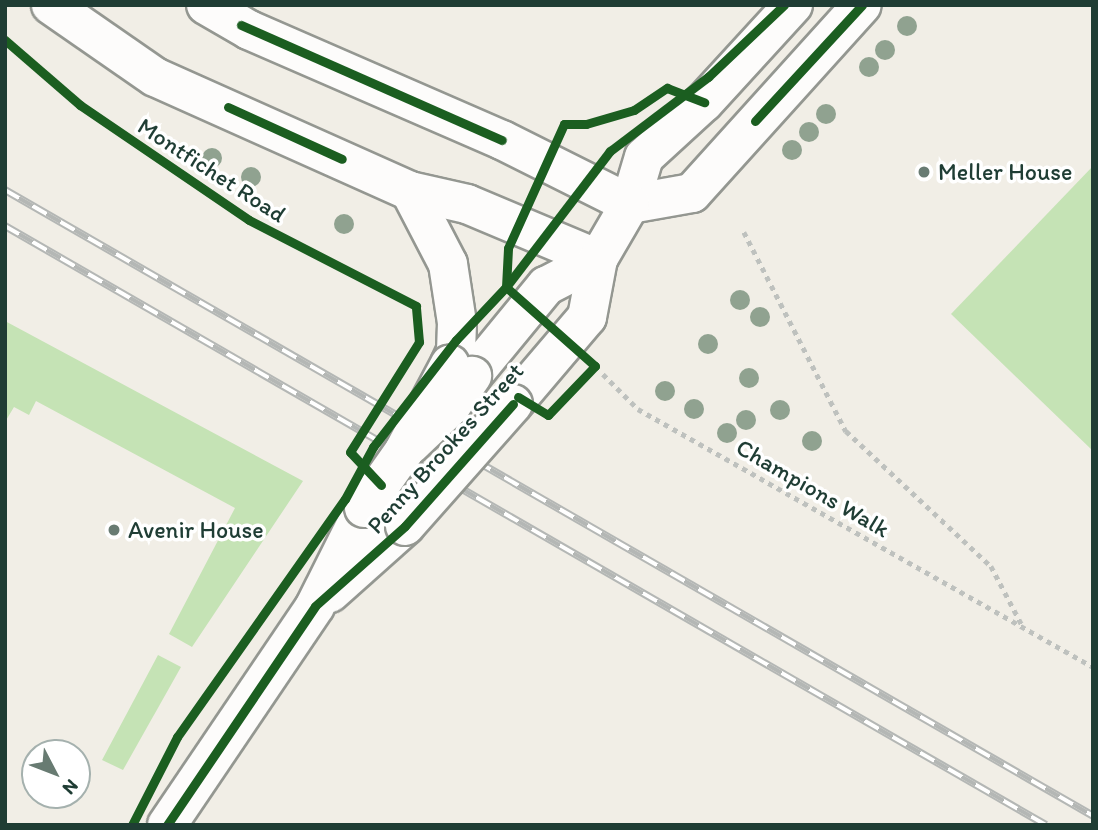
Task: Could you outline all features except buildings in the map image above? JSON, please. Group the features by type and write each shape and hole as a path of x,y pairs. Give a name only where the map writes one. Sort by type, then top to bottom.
{"street":[{"path":"206,5 249,30 502,140 630,204 692,193 862,5"},
{"name":"Penny Brookes Street","path":"315,606 405,526 513,404 581,354 598,259 630,204 644,157 704,102 793,5"},
{"name":"Montfichet Road","path":"64,9 155,77 410,191 467,204 598,259"},
{"path":"410,191 448,264 457,323 456,352 461,370"},
{"name":"Penny Brookes Street","path":"167,825 315,606 364,508 461,370 546,286 598,259"}],"green space":[{"path":"1093,166 1093,451 951,314"},
{"path":"5,321 303,481 192,647 169,634 235,508 36,401 29,415 14,407 5,422"},
{"path":"158,655 181,667 123,770 102,760"}],"railway":[{"path":"5,190 1093,816"},
{"path":"5,226 1046,825"}],"cycle path":[{"path":"132,825 177,737 345,499 373,447 456,340 506,287 610,151 708,77 784,5"},
{"path":"755,121 862,5"},
{"path":"241,25 502,140"},
{"path":"5,40 80,105 249,220 416,306"},
{"path":"506,287 508,248 564,124 586,124 634,110 667,88 704,102"},
{"path":"228,107 342,159"},
{"path":"506,287 595,366 548,415 518,397"},
{"path":"381,485 350,452 419,342 416,306"},
{"path":"167,825 315,606 405,526 513,404"}],"place":[{"name":"Meller House","path":"924,172"},
{"name":"Avenir House","path":"114,530"}]}
